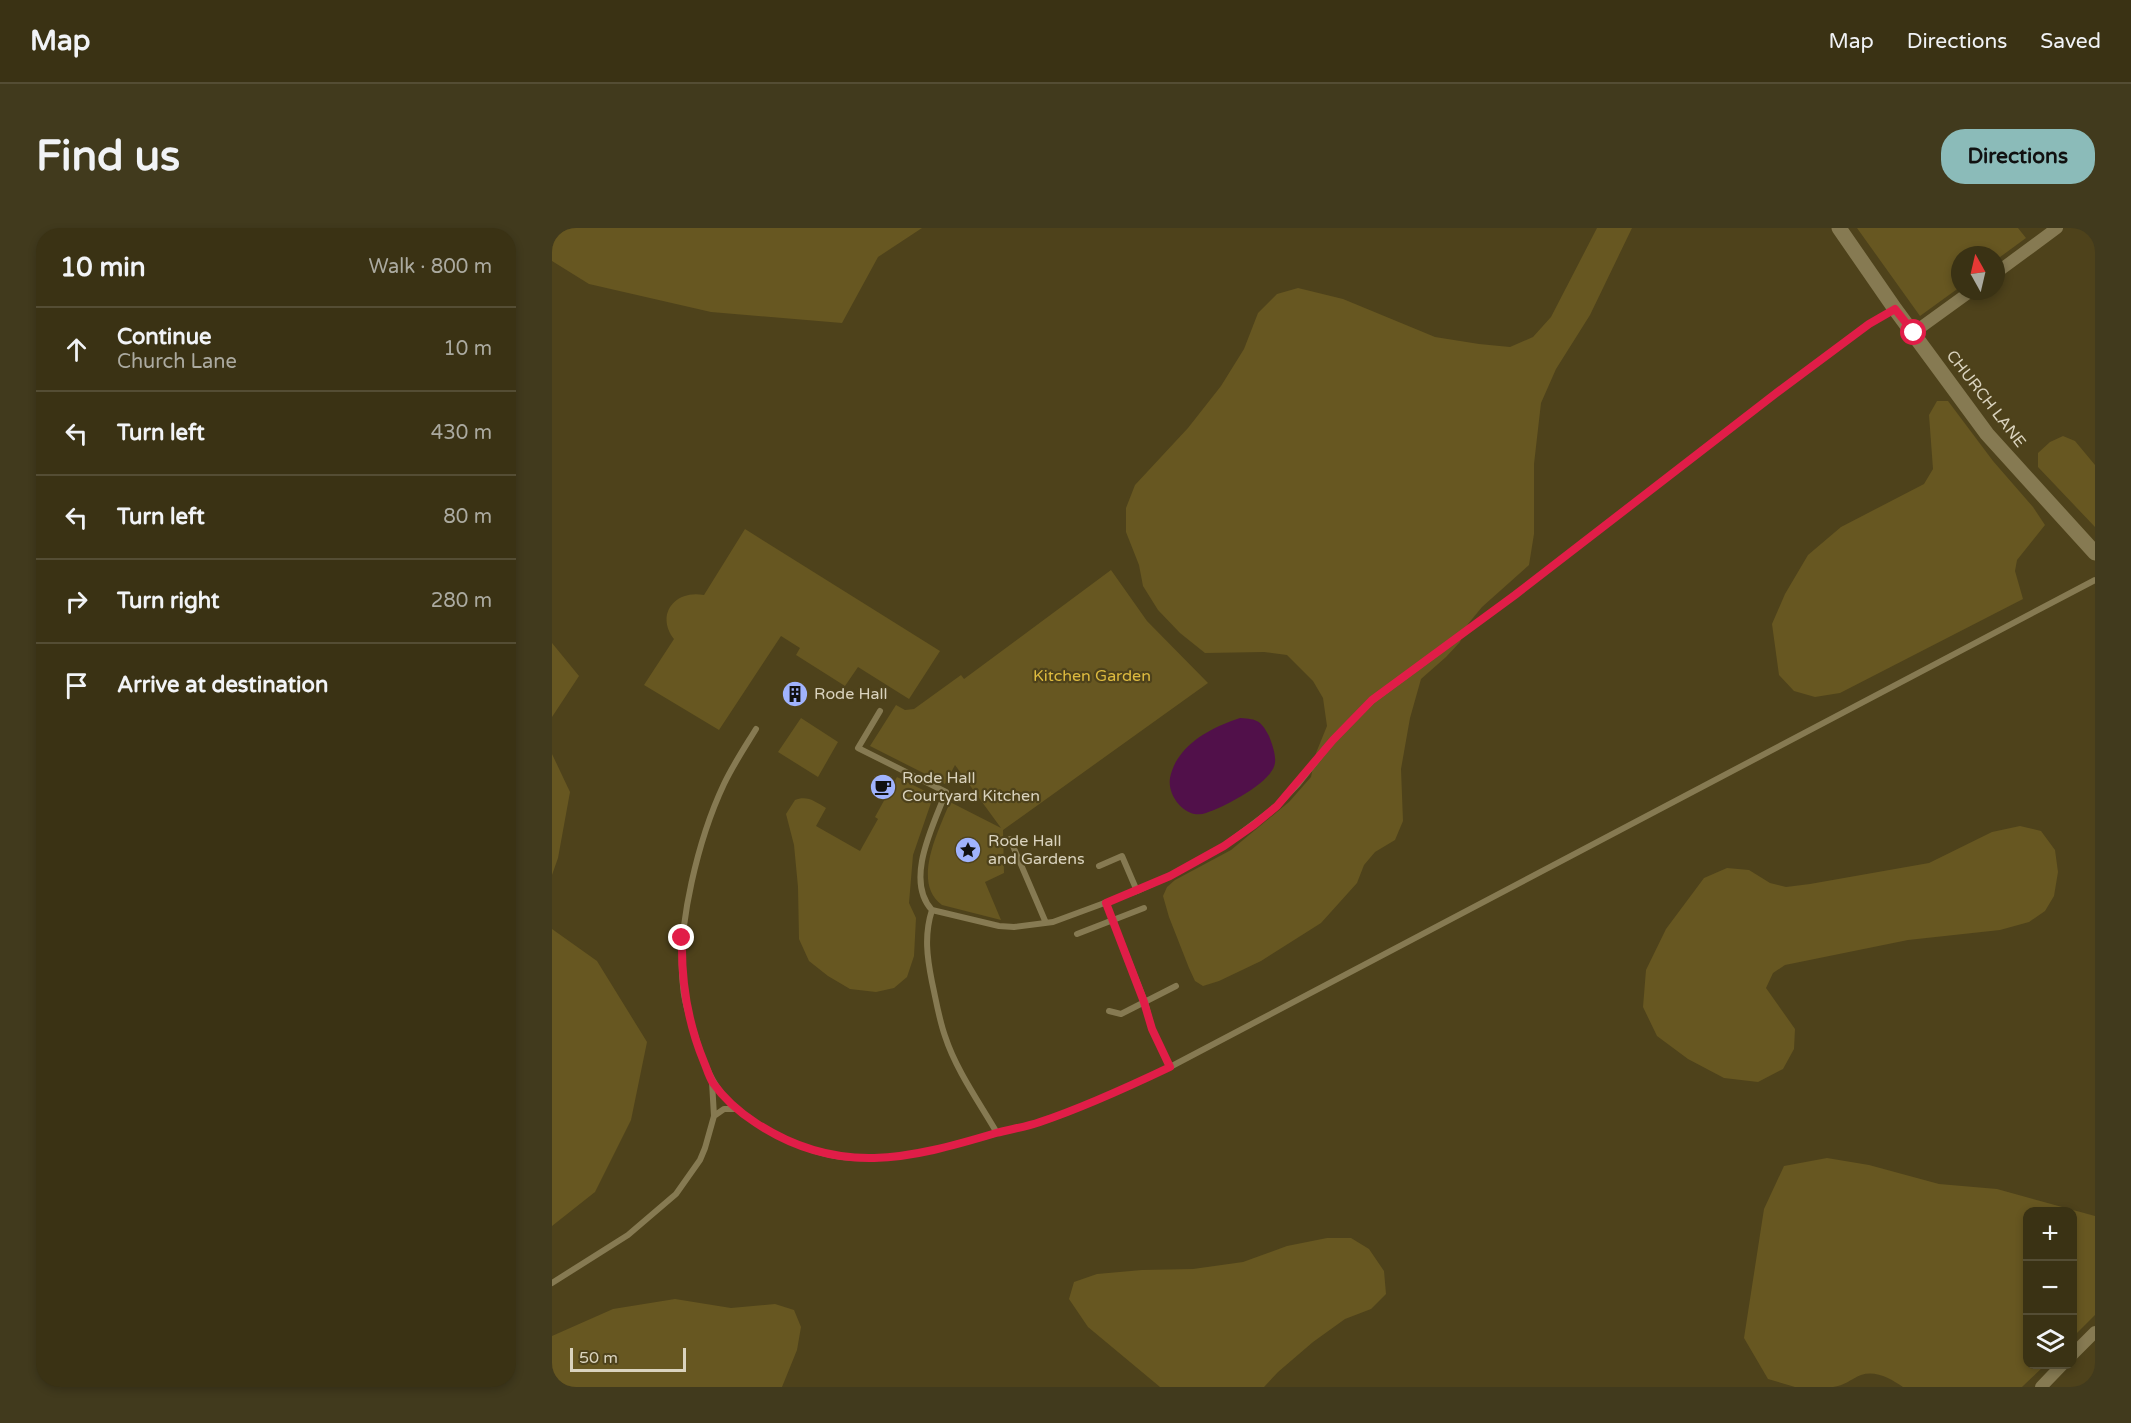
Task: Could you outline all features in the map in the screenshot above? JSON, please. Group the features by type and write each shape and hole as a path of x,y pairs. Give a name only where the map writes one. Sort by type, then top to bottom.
{"street":[{"name":"CHURCH LANE","path":"1839,228 1987,434 2095,553"},
{"path":"2005,266 2057,228"},
{"path":"1913,333 1959,300"},
{"path":"2077,1351 2095,1332"},
{"path":"2041,1387 2059,1369"}],"lane":[{"path":"880,711 858,748 946,792 922,860 921,892 925,903 932,910 999,926 1014,927 1046,923 1137,891 1195,863 1254,825 1277,806 1333,740 1372,700 1515,595 1869,324 1895,309"},
{"path":"712,1082 736,1109 783,1139 816,1152 854,1158 891,1157 935,1150 1040,1122 1170,1067 2095,580"},
{"path":"552,1283 628,1235 675,1194 700,1160 705,1148 714,1116 712,1082 700,1053 683,987 682,938 689,893 713,812 723,784 756,729"},
{"path":"1010,839 1046,923"},
{"path":"1099,866 1122,856 1137,891"},
{"path":"1106,903 1152,1029 1170,1067"},
{"path":"1077,933 1144,908"},
{"path":"932,910 928,923 927,958 945,1036 961,1071 997,1133"},
{"path":"1108,1011 1121,1014 1176,986"},
{"path":"714,1116 724,1109 736,1109"}],"green space":[{"path":"552,228 922,228 878,257 842,323 711,312 589,284 552,261"},
{"path":"1597,228 1632,228 1590,315 1556,369 1541,403 1534,464 1534,534 1529,565 1482,607 1468,624 1460,642 1421,679 1410,718 1401,769 1403,821 1395,840 1375,852 1364,865 1357,883 1321,923 1261,961 1203,986 1195,981 1169,917 1163,896 1167,887 1175,880 1231,850 1289,802 1311,777 1316,753 1327,726 1323,698 1313,681 1287,655 1264,652 1205,653 1180,633 1158,610 1143,586 1139,565 1126,532 1126,508 1135,485 1188,428 1221,386 1244,349 1258,313 1277,294 1298,288 1343,299 1435,337 1510,347 1533,337 1551,317"},
{"path":"1857,228 2018,228 2026,238 2005,253 2005,246 1951,246 1951,294 1920,316"},
{"path":"1937,401 1948,401 2045,525 2017,560 2015,571 2023,599 1840,693 1815,697 1794,691 1779,675 1772,624 1785,594 1808,555 1841,527 1924,484 1933,469 1929,415"},
{"path":"2063,436 2075,441 2095,465 2095,527 2038,467 2038,453 2050,442"},
{"path":"745,529 940,651 909,699 858,667 845,686 796,655 800,648 781,636 719,730 644,685 674,639 667,621 667,613 671,606 684,596 704,595"},
{"name":"Kitchen Garden","path":"1111,570 1147,621 1208,683 1003,830 1004,873 985,882 1001,920 942,905 933,895 928,870 934,841 950,802 1001,828 955,765 945,784 870,746 896,705 905,710 914,709 961,675 964,679"},
{"path":"552,643 579,676 552,717"},
{"path":"801,718 838,742 818,777 778,752"},
{"path":"552,754 570,792 558,858 552,875"},
{"path":"897,777 925,791 932,800 913,855 909,903 916,918 914,956 907,977 894,988 876,992 850,989 809,961 799,939 794,845 786,814 795,800 804,798 815,802 826,808 816,826 860,851"},
{"path":"2020,826 2041,831 2055,850 2058,872 2054,896 2045,911 2029,922 2000,930 1908,940 1785,965 1773,973 1766,988 1795,1029 1794,1049 1783,1069 1758,1082 1724,1078 1688,1059 1657,1036 1643,1007 1646,970 1666,929 1704,878 1727,868 1749,870 1770,883 1786,887 1810,884 1929,863 1992,832"},
{"path":"552,929 597,961 647,1042 631,1120 595,1192 552,1226"},
{"path":"1827,1158 1869,1165 1939,1184 1997,1189 2062,1207 2023,1207 2023,1369 2041,1369 2022,1387 1903,1387 1878,1374 1861,1375 1833,1387 1795,1387 1768,1379 1744,1338 1764,1209 1784,1166"},
{"path":"2077,1211 2095,1216 2095,1315 2077,1333"},
{"path":"1327,1238 1351,1238 1369,1249 1384,1271 1386,1294 1371,1309 1345,1319 1313,1342 1264,1387 1160,1387 1088,1327 1069,1299 1074,1282 1097,1274 1193,1269 1243,1262 1287,1246"},
{"path":"675,1299 731,1308 775,1304 794,1310 801,1327 797,1350 782,1387 552,1387 552,1336 613,1309"}],"shaded area":[{"path":"1240,718 1258,722 1266,731 1275,756 1272,771 1257,786 1224,805 1199,814 1185,810 1175,799 1170,785 1176,762 1185,750 1199,738 1215,728"}],"place":[{"name":"Rode Hall","path":"795,694"},
{"name":"Rode Hall Courtyard Kitchen","path":"883,787"},
{"name":"Rode Hall and Gardens","path":"968,850"}],"route":[{"path":"682,938 683,987 689,1017 712,1082 736,1109 759,1125 799,1147 816,1152 834,1156 872,1158 909,1155 966,1143 1040,1122 1170,1067 1152,1029 1106,903 1170,876 1224,846 1254,825 1298,784 1333,740 1372,700 1515,595 1869,324 1895,309 1914,333"}]}
